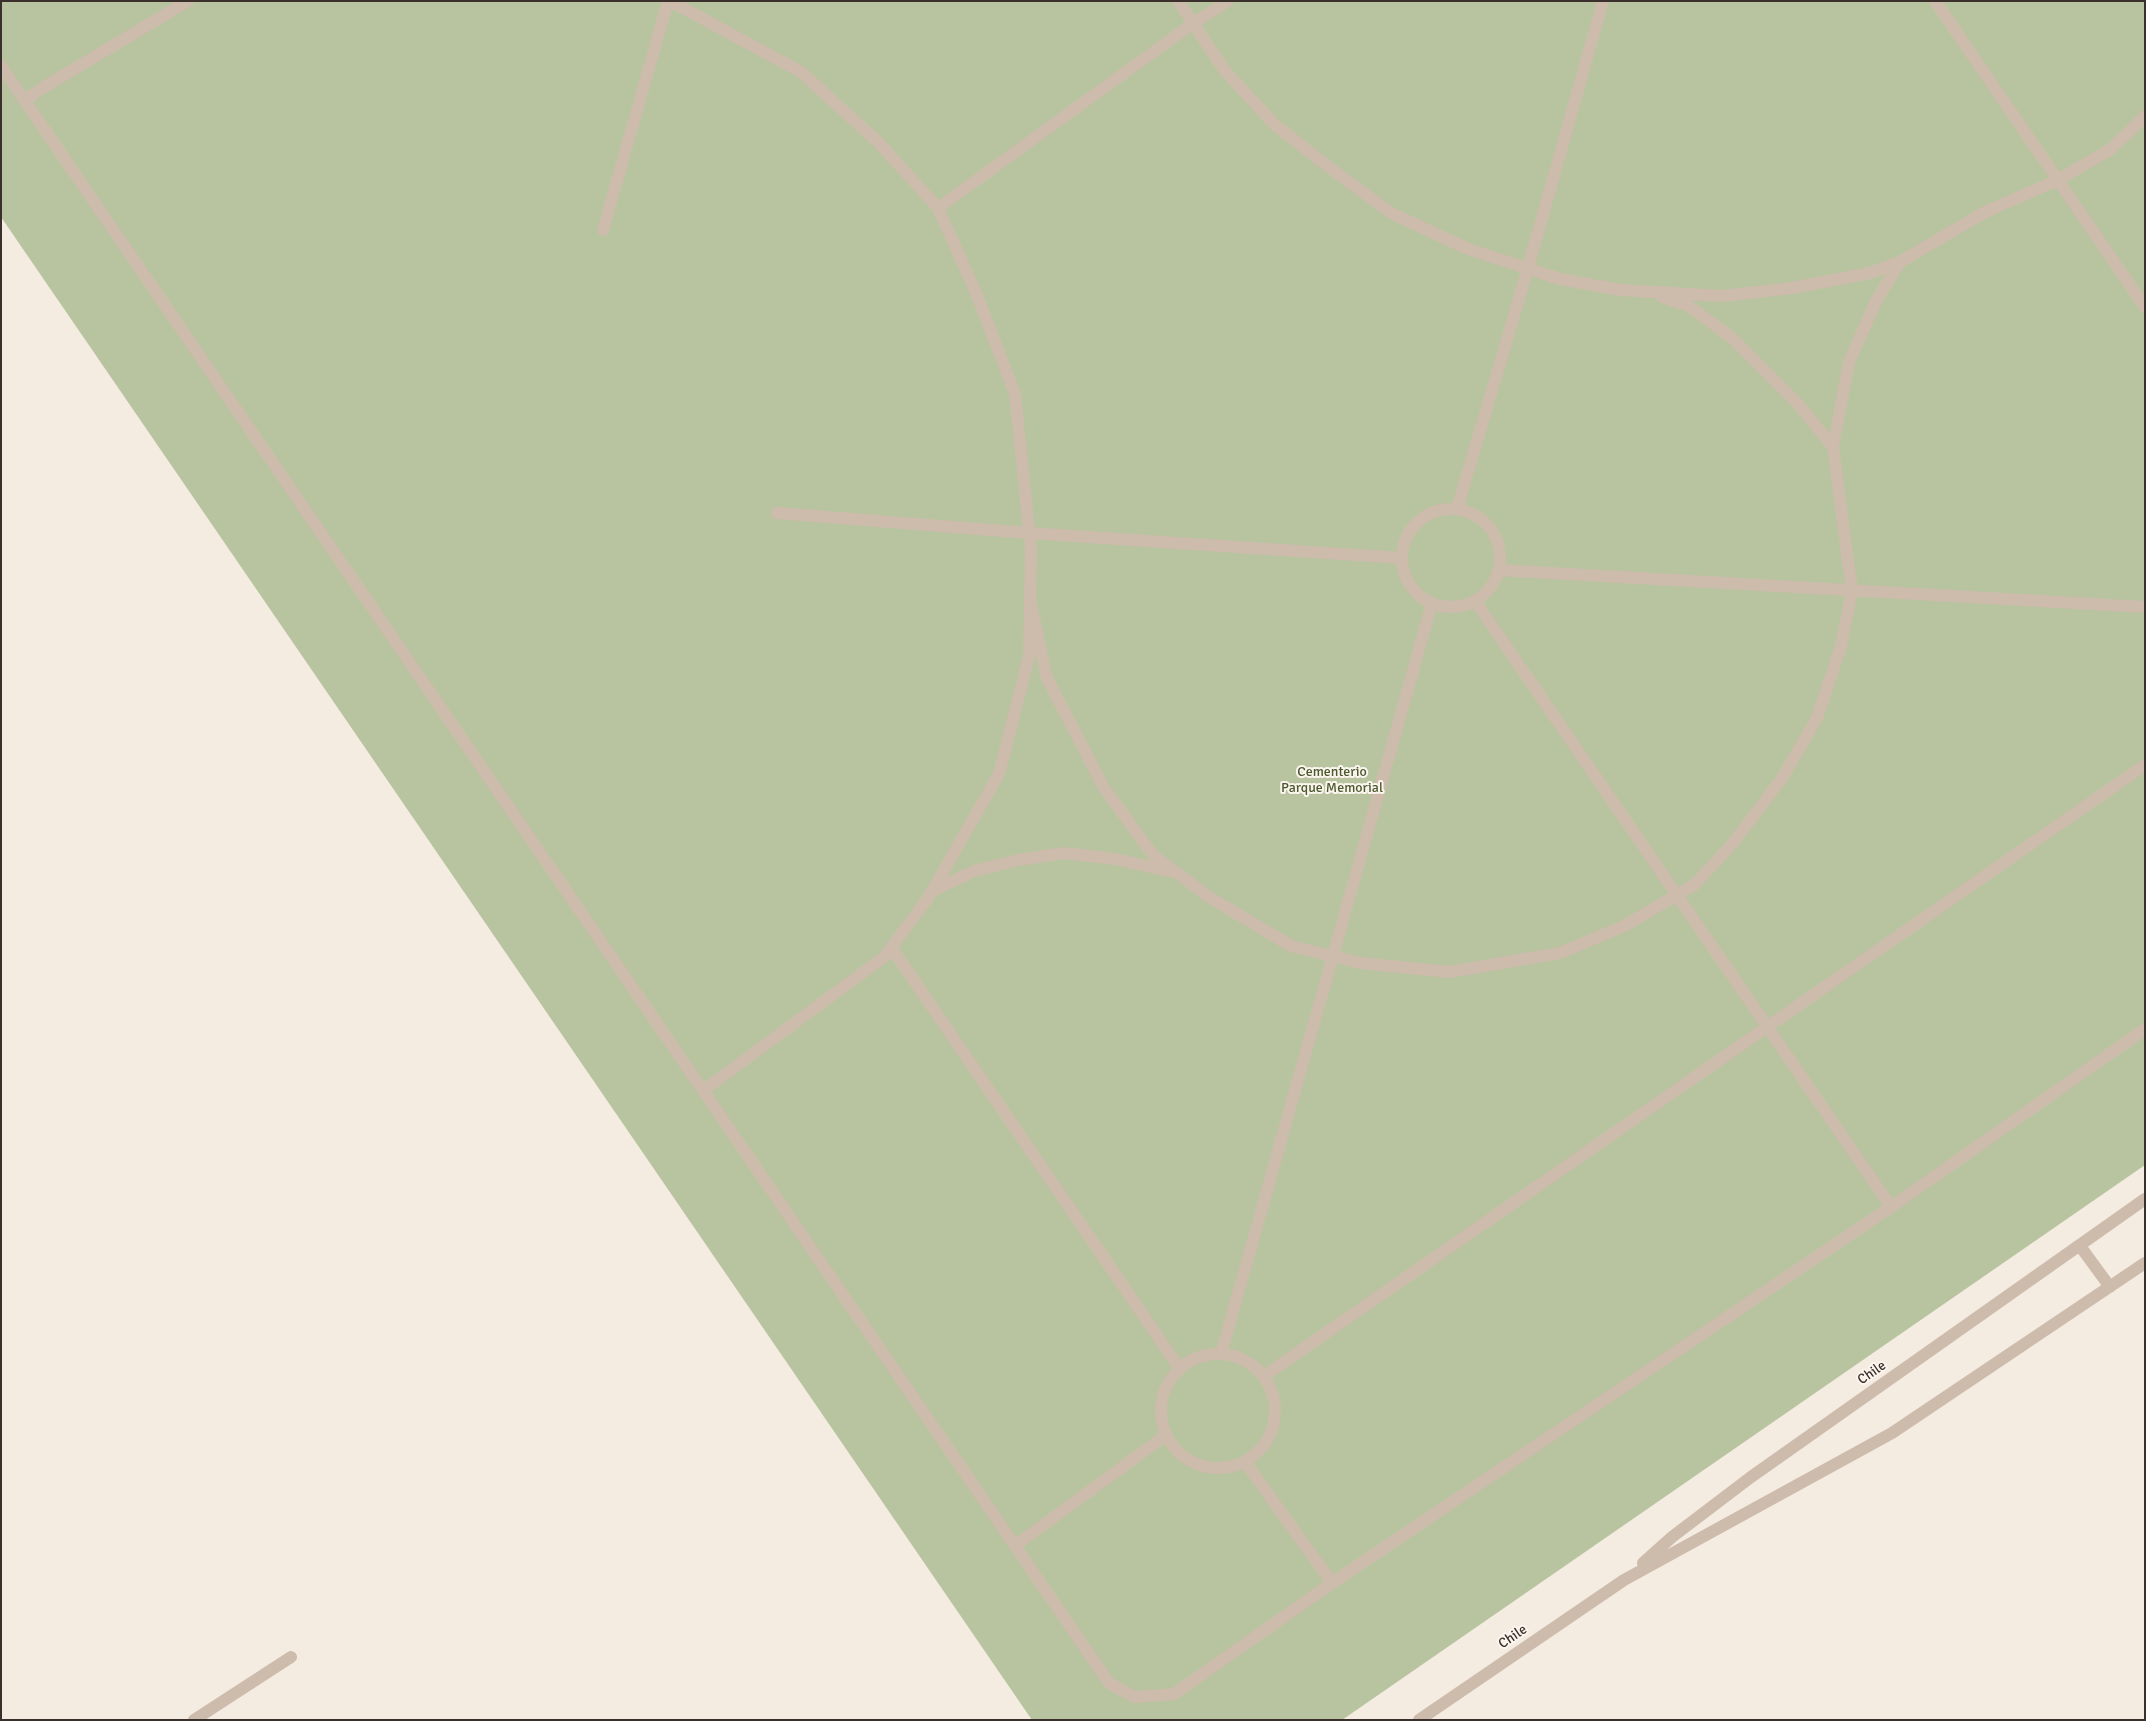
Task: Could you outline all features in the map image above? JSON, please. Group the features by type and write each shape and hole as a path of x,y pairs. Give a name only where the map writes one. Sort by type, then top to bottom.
{"street":[{"path":"25,100 188,1"},
{"path":"603,230 669,1 801,72 879,143 938,208 977,295 1014,394 1031,550 1029,656 999,774 932,891 884,956 704,1090"},
{"path":"1178,1 1225,71 1274,124 1384,208 1468,250 1560,279 1621,290 1723,296 1792,288 1870,273 1900,262 1985,212 2058,180 2110,149 2145,116"},
{"path":"938,208 1192,24 1228,1"},
{"path":"1457,509 1528,268 1602,1"},
{"path":"1935,1 2145,307"},
{"path":"1,66 1109,1683 1134,1697 1174,1694 1332,1583 1891,1207 2145,1029"},
{"path":"1030,600 1047,678 1104,788 1152,855 1209,897 1291,946 1360,963 1450,972 1560,954 1624,926 1694,885 1733,843 1787,770 1817,718 1841,646 1852,591 1832,447 1849,362 1876,301 1900,262"},
{"path":"1649,292 1688,306 1732,338 1798,404 1832,447"},
{"path":"1441,509 1457,509 1474,514 1486,524 1496,538 1500,554 1498,570 1490,588 1475,601 1453,607 1432,603 1419,596 1409,585 1401,558 1405,541 1412,526 1425,515 1441,509"},
{"path":"777,513 1029,533 1401,558"},
{"path":"1498,570 2145,607"},
{"path":"1475,601 1891,1207"},
{"path":"1221,1354 1432,603"},
{"path":"1264,1376 2145,765"},
{"path":"932,891 974,871 1018,860 1064,853 1115,858 1176,873"},
{"path":"891,947 1180,1369"},
{"name":"Chile","path":"1624,1580 1672,1537 1751,1477 2145,1199"},
{"path":"2080,1246 2110,1287"},
{"name":"Chile","path":"1419,1720 1624,1580 1892,1433 2145,1263"},
{"path":"1221,1354 1237,1357 1252,1365 1264,1376 1271,1391 1275,1407 1268,1439 1258,1452 1245,1462 1215,1469 1200,1466 1186,1459 1174,1448 1166,1435 1162,1422 1161,1407 1164,1392 1170,1380 1180,1369 1192,1360 1206,1355 1221,1354"},
{"path":"1016,1545 1166,1435"},
{"path":"1245,1462 1332,1583"},
{"path":"194,1720 291,1657"}],"green space":[{"name":"Cementerio Parque Memorial","path":"1,1 2145,1 2145,1165 1342,1720 1032,1720 1,217"}]}
